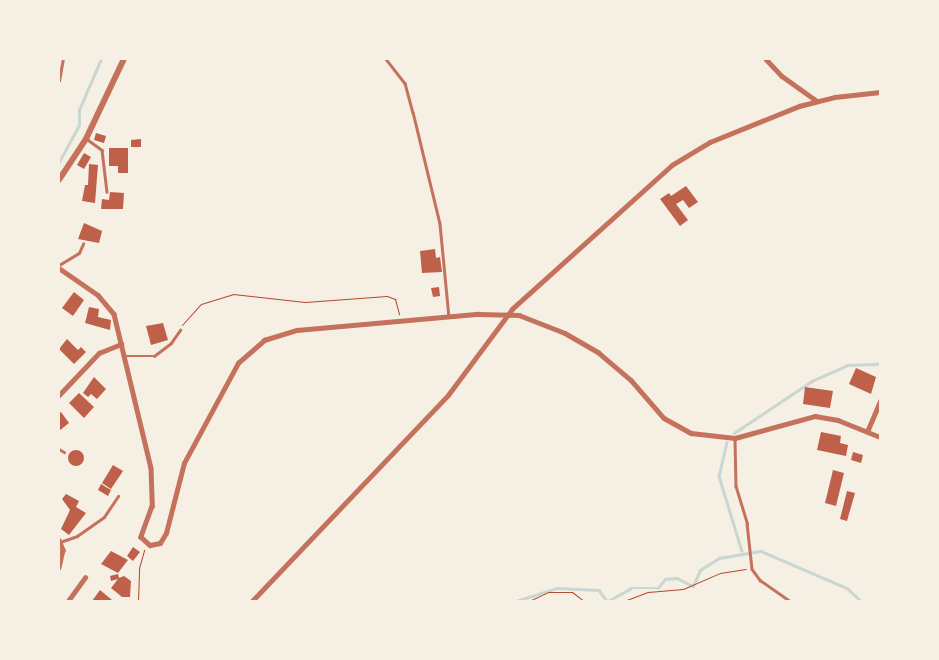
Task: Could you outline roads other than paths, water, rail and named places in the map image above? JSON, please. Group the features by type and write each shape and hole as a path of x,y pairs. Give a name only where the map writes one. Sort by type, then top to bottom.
{"street":[{"path":"59,180 86,139 124,59"},
{"path":"766,59 782,76 817,101"},
{"path":"252,601 448,395 510,314 686,155 733,132 817,101 880,92"},
{"path":"59,267 108,303 114,314 121,344 126,356 153,482 152,506 141,537 146,544 155,545 163,539 184,463 228,377 246,354 264,340 282,333 399,321 510,314 551,326 599,353 631,380 672,425 702,436 735,438 815,416 838,420 880,437"},
{"path":"59,395 99,353 121,344"},
{"path":"867,432 880,401"},
{"path":"59,568 63,550 60,541"},
{"path":"68,601 85,578"}],"lane":[{"path":"59,81 63,59"},
{"path":"386,59 404,83 417,128 440,224 449,317"},
{"path":"86,139 102,150 107,192"},
{"path":"59,267 79,253 83,244"},
{"path":"126,356 154,356 171,343 180,330"},
{"path":"735,438 736,486 748,523 749,552 752,568 760,580 790,601"},
{"path":"59,449 64,452"},
{"path":"60,541 77,536 100,520 118,496"}],"waterway":[{"path":"59,162 79,125 79,110 101,59"},
{"path":"734,433 812,381 848,365 880,364"},
{"path":"727,442 719,476 742,551"},
{"path":"608,601 631,588 658,588 665,579 677,578 693,586 700,570 719,558 761,551 847,588 861,601"},
{"path":"516,601 557,588 599,590 607,601"}]}
